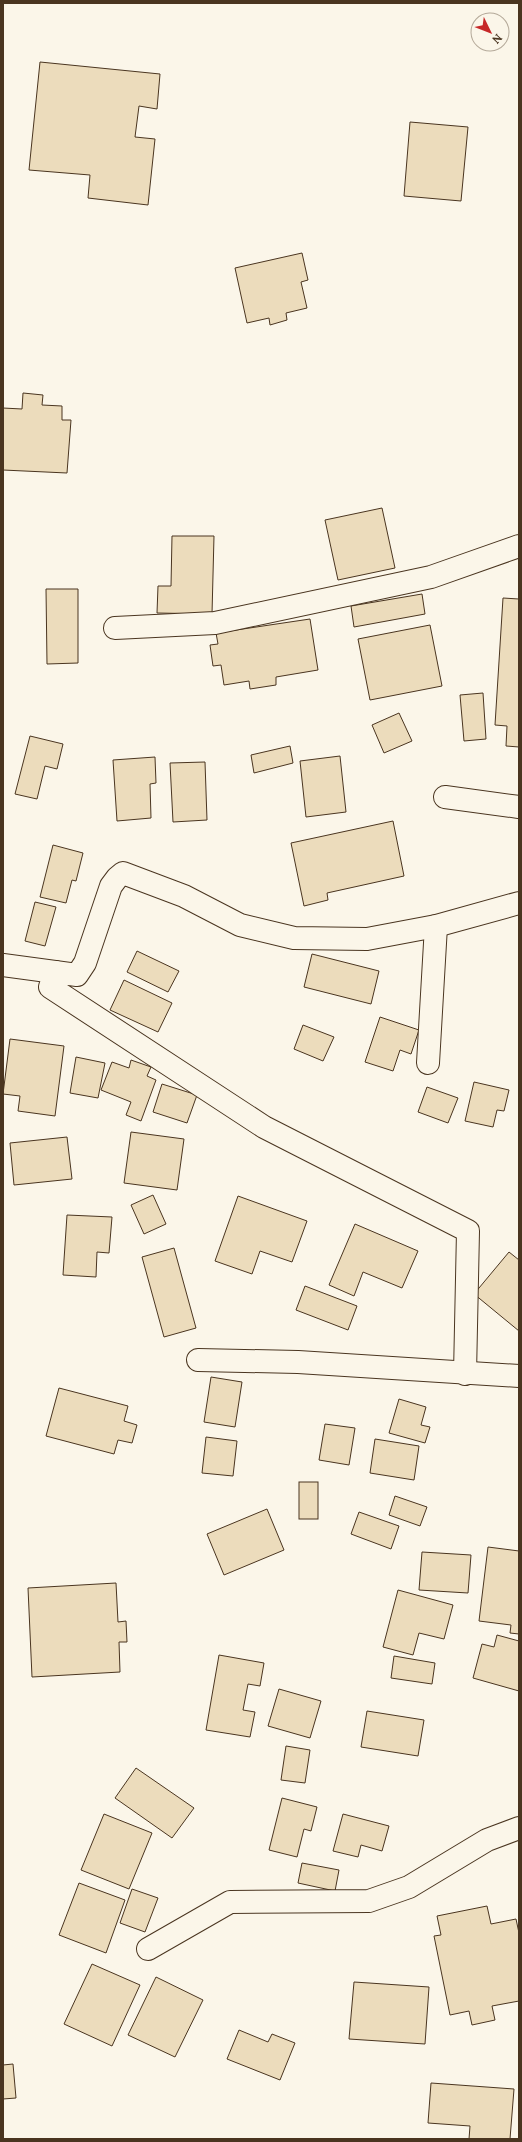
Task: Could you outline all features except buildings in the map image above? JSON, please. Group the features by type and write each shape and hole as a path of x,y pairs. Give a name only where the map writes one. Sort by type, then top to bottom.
{"street":[{"path":"115,628 222,622 431,577 519,546"},
{"path":"445,798 519,807"},
{"path":"3,965 77,975 85,963 111,886 123,873 184,896 240,925 294,938 367,939 436,926 519,903"},
{"path":"428,1062 436,926"},
{"path":"56,972 50,987 264,1127 468,1231 465,1374"},
{"path":"198,1360 298,1362 465,1374 519,1376"},
{"path":"148,1949 230,1902 369,1902 410,1887 487,1840 519,1828"}]}
